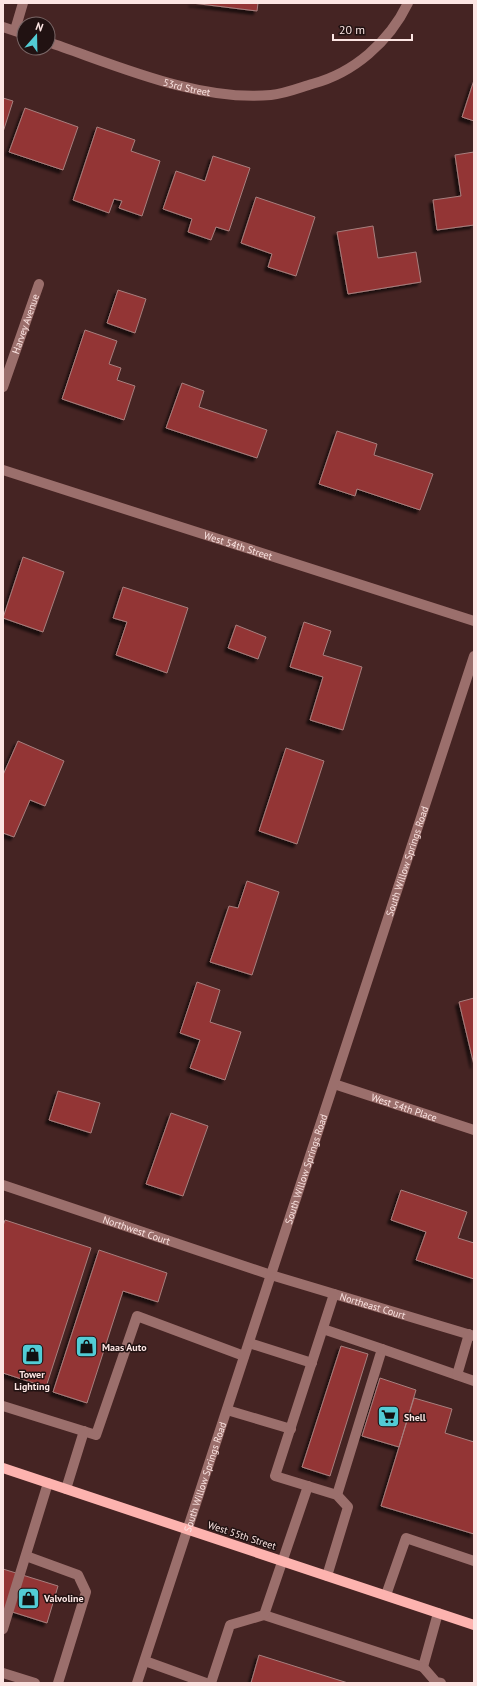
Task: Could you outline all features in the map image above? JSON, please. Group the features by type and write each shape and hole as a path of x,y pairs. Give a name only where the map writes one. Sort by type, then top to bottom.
{"main road":[{"name":"West 55th Street","path":"3,1469 474,1625"}],"street":[{"path":"21,16 23,3"},
{"name":"53rd Street","path":"56,45 168,82 207,92 239,96 272,95 330,79 360,62 385,38 408,3"},
{"path":"3,27 16,31"},
{"name":"Harvey Avenue","path":"3,387 39,284"},
{"name":"West 54th Street","path":"3,470 474,621"},
{"name":"South Willow Springs Road","path":"137,1683 474,656"},
{"name":"West 54th Place","path":"334,1084 474,1130"},
{"name":"Northwest Court","path":"3,1185 271,1275"},
{"name":"Northeast Court","path":"271,1275 471,1335"},
{"path":"327,1576 348,1507 337,1495 275,1476 334,1294"},
{"path":"3,1406 96,1435 137,1316 244,1356"},
{"path":"323,1329 474,1381"},
{"path":"457,1375 471,1335"},
{"path":"249,1343 312,1363"},
{"path":"337,1495 382,1349"},
{"path":"227,1410 291,1429"},
{"path":"66,1489 84,1431"},
{"path":"3,1629 48,1483"},
{"path":"264,1615 308,1486"},
{"path":"386,1596 406,1538 474,1562"},
{"path":"26,1556 78,1575 86,1592 58,1683"},
{"path":"423,1667 438,1613"},
{"path":"211,1683 230,1625 264,1615 423,1667 436,1682 441,1683"},
{"path":"144,1661 206,1683"},
{"path":"3,1673 35,1683"}],"building":[{"path":"192,3 258,3 257,11"},
{"path":"474,80 474,121 462,117"},
{"path":"3,98 13,101 3,132"},
{"path":"25,108 78,127 63,170 9,152"},
{"path":"97,127 135,140 131,151 160,161 142,216 119,208 122,201 114,199 109,213 73,200"},
{"path":"474,152 474,225 437,230 433,200 461,196 455,155"},
{"path":"213,156 250,168 229,231 216,227 211,240 188,232 192,219 163,209 176,171 205,181"},
{"path":"256,197 315,217 296,276 268,267 272,254 241,243"},
{"path":"373,226 378,258 416,252 421,282 348,294 337,232"},
{"path":"118,290 146,299 135,333 107,323"},
{"path":"85,330 117,341 109,364 121,368 117,380 135,386 124,420 62,399"},
{"path":"182,383 204,391 199,407 267,430 257,458 166,428"},
{"path":"337,431 377,444 374,455 433,474 420,510 357,489 355,496 319,484"},
{"path":"23,557 64,572 43,632 3,618"},
{"path":"123,587 188,608 167,673 116,655 127,622 113,618"},
{"path":"304,622 331,631 323,655 362,667 343,730 310,720 323,677 290,667"},
{"path":"236,625 266,637 258,659 228,648"},
{"path":"18,741 64,761 45,806 30,800 14,837 3,833 3,775"},
{"path":"286,748 324,761 297,844 259,831"},
{"path":"247,881 279,892 252,975 210,962 229,906 238,908"},
{"path":"197,982 220,990 210,1022 241,1032 225,1080 190,1068 200,1040 180,1033"},
{"path":"474,998 474,1065 459,1002"},
{"path":"58,1091 100,1103 91,1133 49,1120"},
{"path":"171,1113 208,1126 183,1196 146,1184"},
{"path":"401,1190 467,1212 458,1238 474,1243 474,1279 416,1260 426,1232 391,1220"},
{"path":"5,1220 91,1248 46,1387 3,1373 3,1226"},
{"name":"Maas Auto","path":"99,1250 167,1273 158,1302 123,1291 87,1403 53,1392"},
{"path":"341,1346 368,1354 330,1476 302,1467"},
{"name":"Shell","path":"380,1378 416,1390 399,1447 362,1436"},
{"path":"414,1398 452,1409 445,1433 474,1442 474,1534 381,1506"},
{"name":"Valvoline","path":"3,1569 58,1586 47,1623 3,1609"},
{"path":"259,1655 348,1683 251,1683"}],"place":[{"name":"Maas Auto","path":"86,1347"},
{"name":"Tower Lighting","path":"32,1354"},
{"name":"Shell","path":"388,1417"},
{"name":"Valvoline","path":"29,1598"}]}
